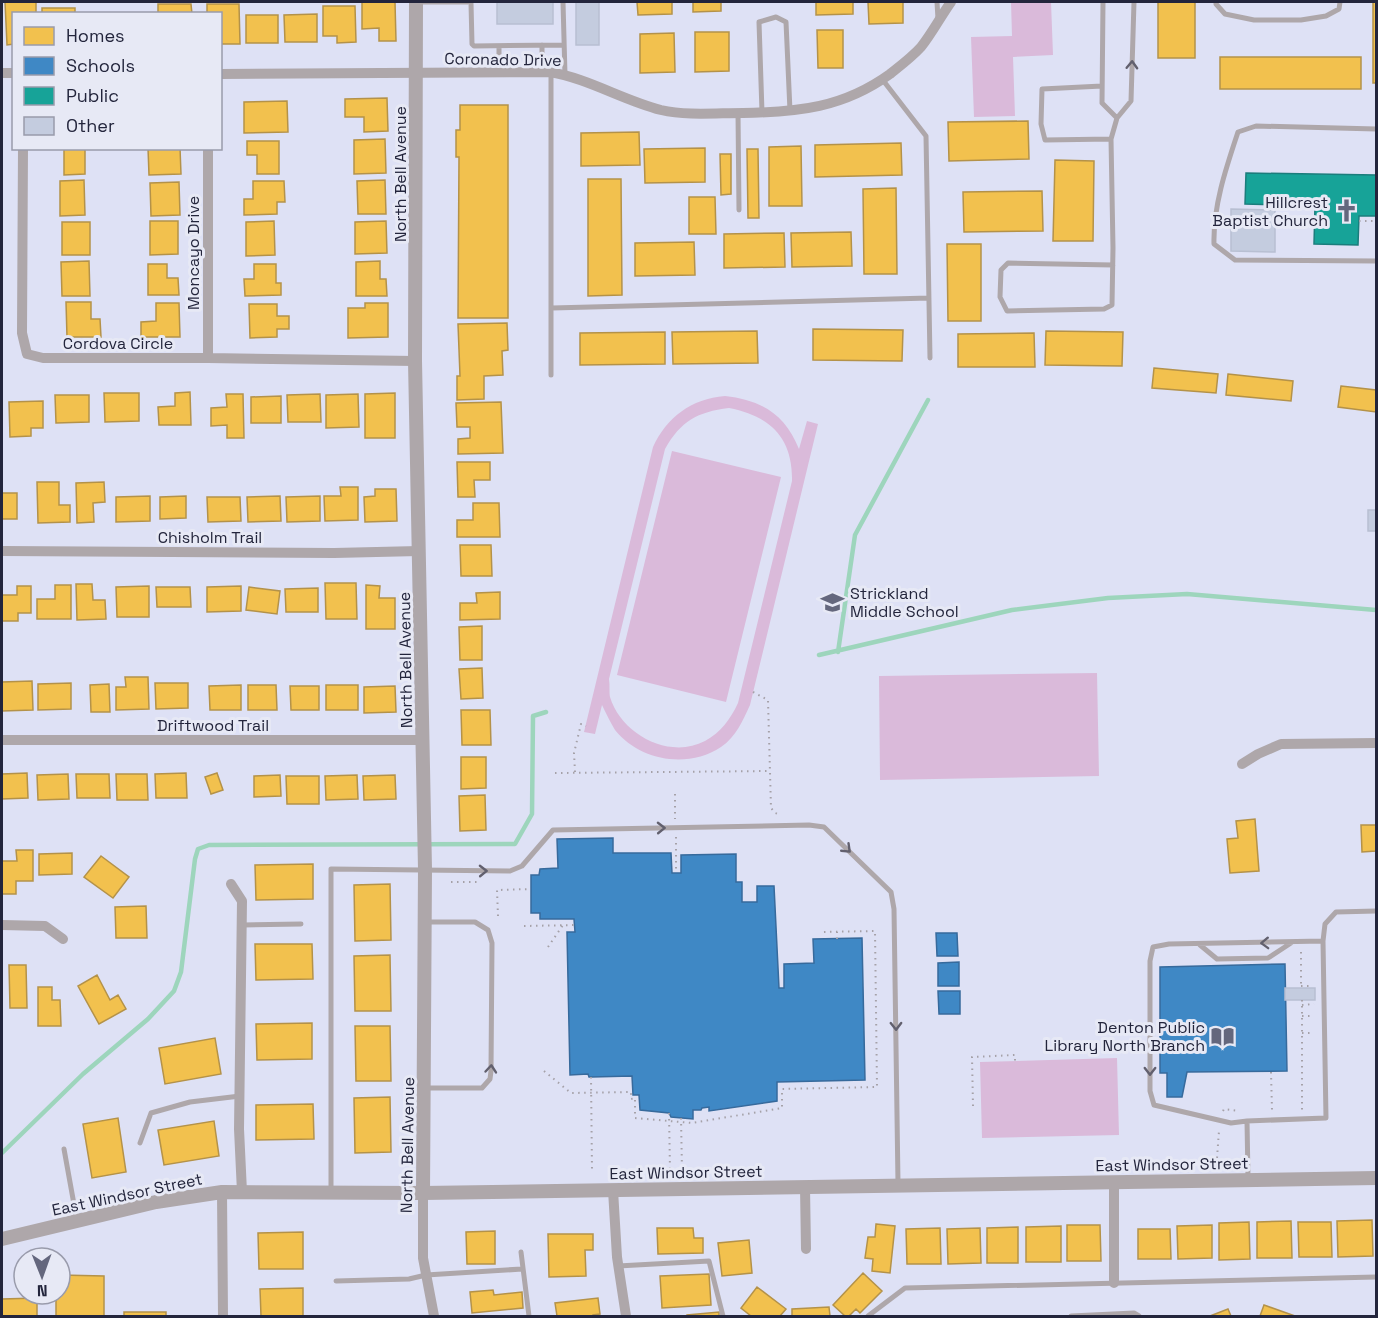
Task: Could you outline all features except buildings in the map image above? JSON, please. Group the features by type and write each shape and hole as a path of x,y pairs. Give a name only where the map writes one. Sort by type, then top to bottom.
{"street":[{"name":"North Bell Avenue","path":"416,2 416,362 425,868 423,1258 434,1317"},
{"name":"Coronado Drive","path":"222,74 547,72 579,78 662,110 704,113 790,111 819,107 855,95 882,79 920,48 951,2"},
{"name":"Cordova Circle","path":"23,150 22,333 27,354 43,358 416,362"},
{"name":"Moncayo Drive","path":"208,150 208,358"},
{"name":"Chisholm Trail","path":"2,551 322,553 419,551"},
{"name":"Driftwood Trail","path":"2,740 424,740"},
{"path":"1242,764 1281,744 1377,743"},
{"path":"231,884 242,901 240,1096 242,1192"},
{"path":"2,925 45,926 63,939"},
{"name":"East Windsor Street","path":"2,1239 156,1202 222,1192 423,1193 1377,1178"},
{"path":"1114,1182 1114,1283"},
{"path":"805,1187 806,1249"},
{"path":"613,1190 618,1266 626,1317"},
{"path":"222,1192 224,1317"}],"lane":[{"path":"416,2 471,3 472,44 474,46 564,45"},
{"path":"563,2 565,75"},
{"path":"937,2 938,21"},
{"path":"1102,2 1102,103 1117,118"},
{"path":"1113,265 1008,263 1001,270 999,297 1007,310 1104,309 1112,305 1113,265 1111,139 1117,118 1131,101 1134,2"},
{"path":"1216,2 1225,14 1254,20 1301,20 1326,16 1339,9 1340,2"},
{"path":"762,112 759,22 776,17 786,22 790,111"},
{"path":"542,45 547,72 552,308 551,375"},
{"path":"499,46 499,71"},
{"path":"882,79 926,136 930,358"},
{"path":"1102,86 1042,89 1041,124 1044,140 1111,139"},
{"path":"738,113 739,210"},
{"path":"1377,129 1256,126 1238,132 1227,163 1214,222 1214,244 1235,260 1377,261"},
{"path":"552,308 929,298"},
{"path":"331,1193 331,869 425,868 448,871 510,871 522,866 553,830 809,825 824,827 891,892 894,909 898,1185"},
{"path":"1323,941 1169,944 1152,947 1150,961 1150,1090 1154,1105 1231,1123 1326,1118 1323,941 1325,924 1336,912 1377,911"},
{"path":"424,922 475,922 488,930 492,943 492,1045 490,1079 482,1088 424,1088"},
{"path":"242,925 301,924"},
{"path":"1200,945 1217,959 1268,958 1292,942"},
{"path":"140,1143 151,1113 190,1102 240,1096"},
{"path":"1247,1121 1248,1180"},
{"path":"64,1149 77,1221"},
{"path":"521,1252 529,1317"},
{"path":"618,1266 709,1261 723,1317"},
{"path":"336,1281 409,1279 426,1275 522,1269"},
{"path":"868,1317 905,1288 1377,1277"},
{"path":"1071,1317 1134,1313 1139,1317"}],"path":[{"path":"1359,220 1377,220"},
{"path":"753,692 768,700 771,808 775,813 781,815"},
{"path":"575,773 574,753 581,724 586,726"},
{"path":"555,773 771,771"},
{"path":"675,794 675,819"},
{"path":"675,835 676,873"},
{"path":"451,882 480,882"},
{"path":"499,882 500,890"},
{"path":"498,916 497,890 531,889"},
{"path":"548,947 563,925"},
{"path":"524,926 575,925"},
{"path":"544,1071 571,1093 631,1092 631,1099 635,1098 635,1118 681,1123 742,1116 782,1108 782,1089 877,1087 875,931 820,932"},
{"path":"837,932 837,939"},
{"path":"1300,952 1301,988"},
{"path":"1293,1110 1303,1110 1302,1000"},
{"path":"1302,1005 1324,1004"},
{"path":"1302,1017 1324,1016"},
{"path":"1302,1033 1325,1033"},
{"path":"973,1106 972,1057 1015,1055 1015,1061"},
{"path":"1271,1072 1272,1110"},
{"path":"591,1077 592,1171"},
{"path":"1223,1111 1224,1109 1242,1111"},
{"path":"669,1113 670,1170"},
{"path":"681,1118 682,1170"},
{"path":"1216,1158 1220,1127"}],"shaded area":[{"path":"1011,2 1051,2 1053,55 1013,57 1015,116 974,117 971,37 1012,36"},
{"path":"725,396 761,405 787,427 799,449 807,421 818,424 750,705 735,733 721,747 694,758 665,758 651,755 625,741 615,730 602,705 595,734 584,732 653,447 673,418 701,401","holes":["729,408 767,423 783,441 791,466 792,481 738,703 724,725 705,741 691,746 662,745 648,740 624,722 610,697 609,679 665,449 677,431 699,415"]},
{"path":"672,451 781,477 726,702 617,675"},
{"path":"1097,673 1099,776 880,780 879,676"},
{"path":"1117,1058 1119,1135 982,1138 980,1062"}],"waterway":[{"path":"838,652 855,535 928,400"},
{"path":"819,655 1012,610 1108,598 1187,594 1376,610"},
{"path":"2,1153 83,1074 148,1019 174,991 181,972 198,849 209,845 515,844 532,814 533,716 546,712"}],"place":[{"name":"Hillcrest Baptist Church","path":"1346,211"},
{"name":"Strickland Middle School","path":"832,602"},
{"name":"Denton Public Library North Branch","path":"1223,1036"}]}
